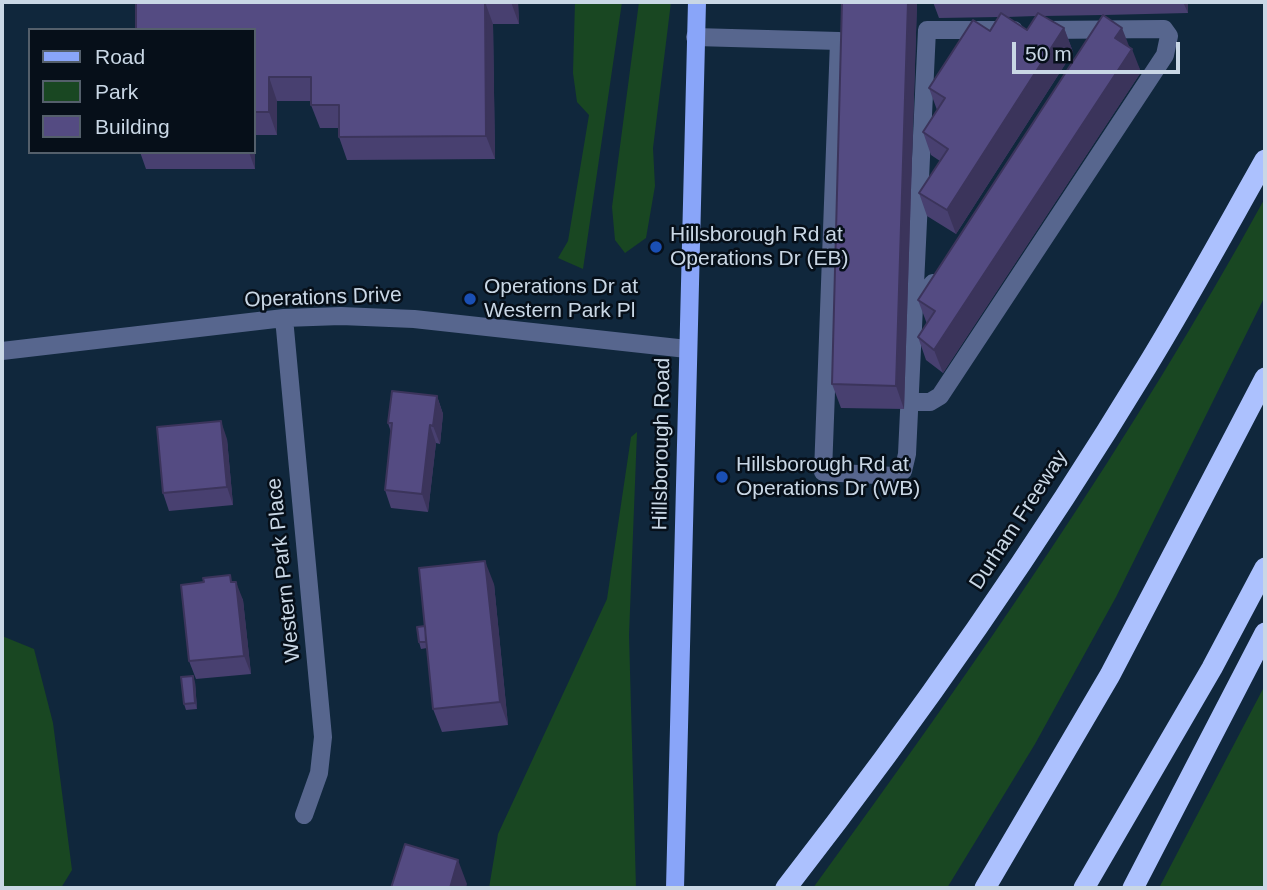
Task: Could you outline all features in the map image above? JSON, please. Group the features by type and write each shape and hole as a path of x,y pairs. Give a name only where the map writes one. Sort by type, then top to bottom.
{"highway":[{"name":"Durham Freeway","path":"786,888 936,689 1045,527 1147,366 1265,160"},
{"path":"985,888 1110,675 1179,550 1265,378"},
{"path":"1084,888 1212,668 1265,568"},
{"path":"1133,888 1265,633"}],"main road":[{"name":"Hillsborough Road","path":"675,888 697,2"}],"street":[{"path":"1089,52 1103,29"},
{"path":"695,37 839,41 824,472 894,475 903,471 907,454 926,30 1164,29 1169,36 1166,55 940,396 930,402 910,402"},
{"path":"914,306 940,274"},
{"name":"Operations Drive","path":"2,351 284,318 414,318 687,349"},
{"name":"Western Park Place","path":"284,318 323,737 318,773 304,815"}],"green space":[{"path":"575,2 622,2 583,269 558,258 568,241 589,115 577,102 573,73"},
{"path":"639,2 671,2 653,148 655,186 646,238 625,253 615,240 612,207"},
{"path":"1265,198 1265,296 1116,597 1035,744 947,888 813,888 1050,551 1161,377"},
{"path":"637,432 629,635 636,888 489,888 498,834 607,599 631,437"},
{"path":"2,636 34,649 53,723 72,870 61,888 2,888"},
{"path":"1265,685 1265,888 1159,888"}],"building":[{"path":"136,2 485,2 486,136 339,137 339,105 311,105 311,77 269,77 269,112 256,112 256,28 136,28"},
{"path":"842,2 908,2 896,386 832,384"},
{"path":"1001,13 1027,30 1038,13 1064,28 947,210 919,193 948,149 923,132 945,98 929,88 973,20 990,31"},
{"path":"1103,15 1122,28 1115,38 1132,49 934,350 918,337 935,311 918,300"},
{"path":"392,391 437,396 433,426 430,425 422,494 385,490 392,423 388,423"},
{"path":"221,421 227,487 163,493 157,427"},
{"path":"485,561 500,702 433,709 419,568"},
{"path":"230,575 231,582 236,582 244,656 189,661 181,585 204,582 203,578"},
{"path":"425,626 426,642 419,642 417,627"},
{"path":"193,676 195,703 184,704 181,677"},
{"path":"405,844 458,860 450,888 391,888"}],"place":[{"name":"Hillsborough Rd at Operations Dr (EB)","path":"656,247"},
{"name":"Operations Dr at Western Park Pl","path":"470,299"},
{"name":"Hillsborough Rd at Operations Dr (WB)","path":"722,477"}]}
